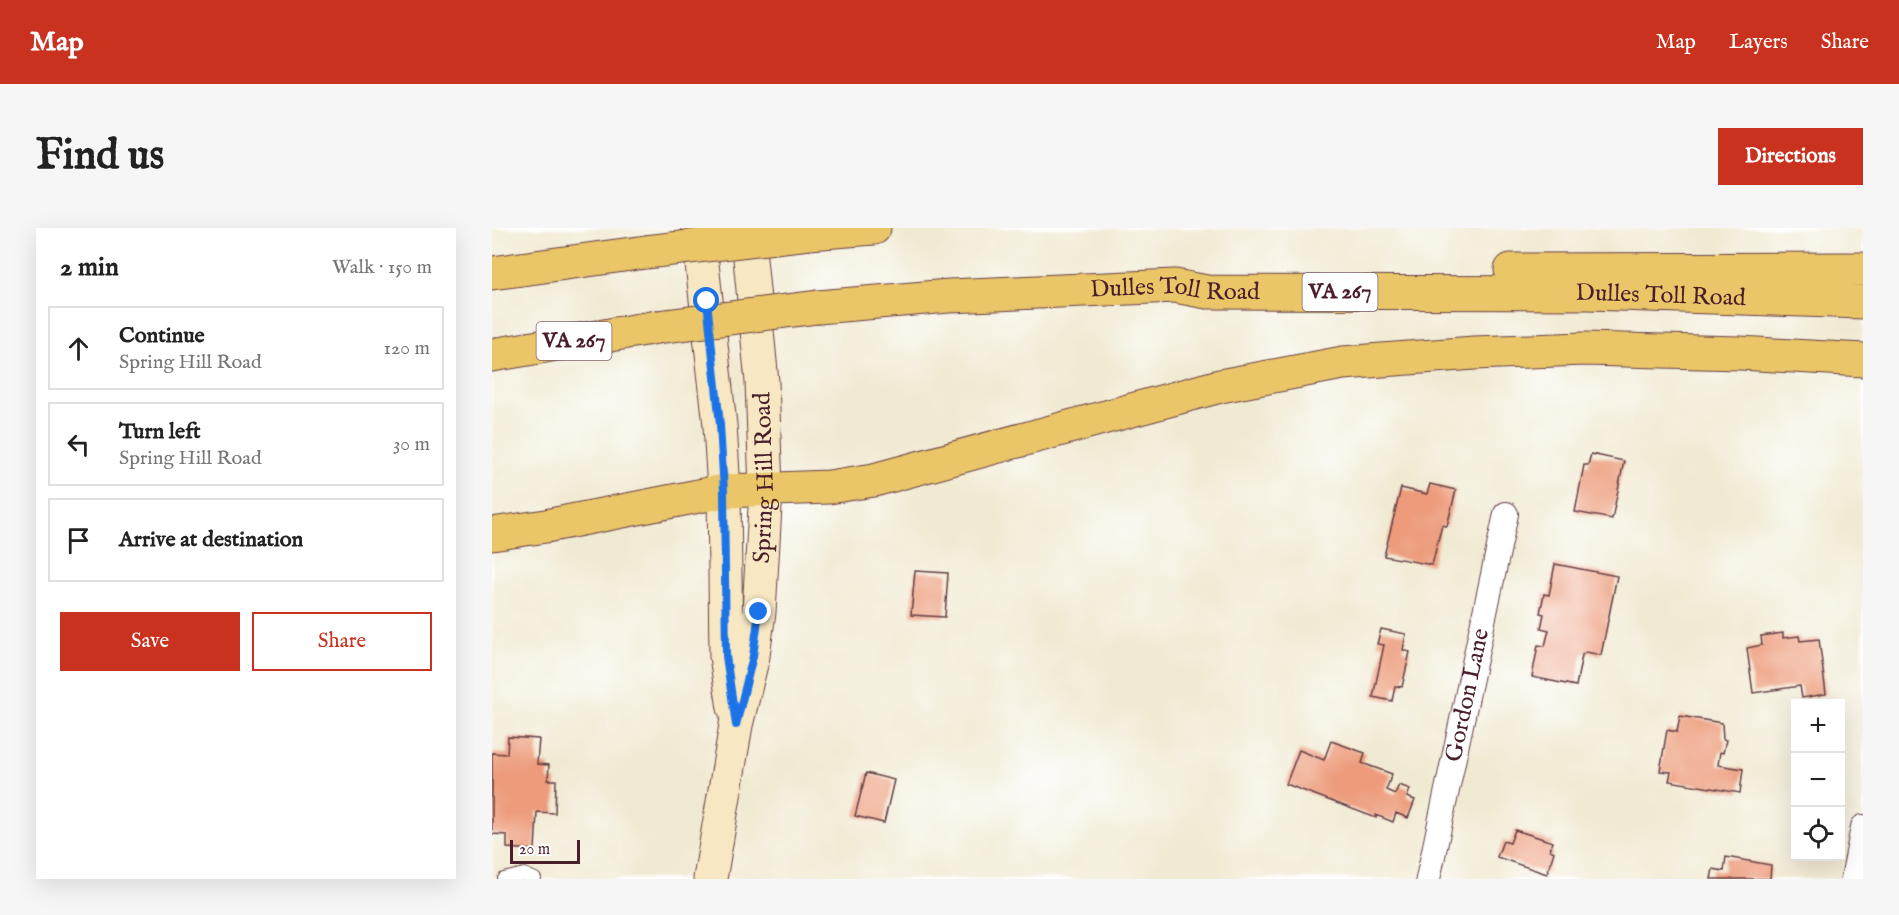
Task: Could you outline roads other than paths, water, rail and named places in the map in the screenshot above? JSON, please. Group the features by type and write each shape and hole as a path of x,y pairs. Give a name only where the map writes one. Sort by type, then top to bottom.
{"highway":[{"path":"492,273 646,252 809,233 874,228"},
{"path":"1175,286 1207,276 1267,273 1863,269"},
{"name":"Dulles Toll Road","path":"492,355 657,327 818,307 949,296 1175,286 1207,292 1588,293 1863,302"},
{"path":"492,534 546,526 724,491 829,487 874,480 1220,386 1343,363 1474,353 1584,350 1740,353 1863,360"}],"main road":[{"name":"Spring Hill Road","path":"698,228 720,425 724,491 726,656 736,725"},
{"name":"Spring Hill Road","path":"710,879 736,725 753,656 759,612 766,490 762,382 747,228"}],"street":[{"name":"Gordon Lane","path":"1428,879 1506,513"},
{"path":"1853,879 1863,827"}],"lane":[{"path":"504,879 524,874 535,879"}]}
